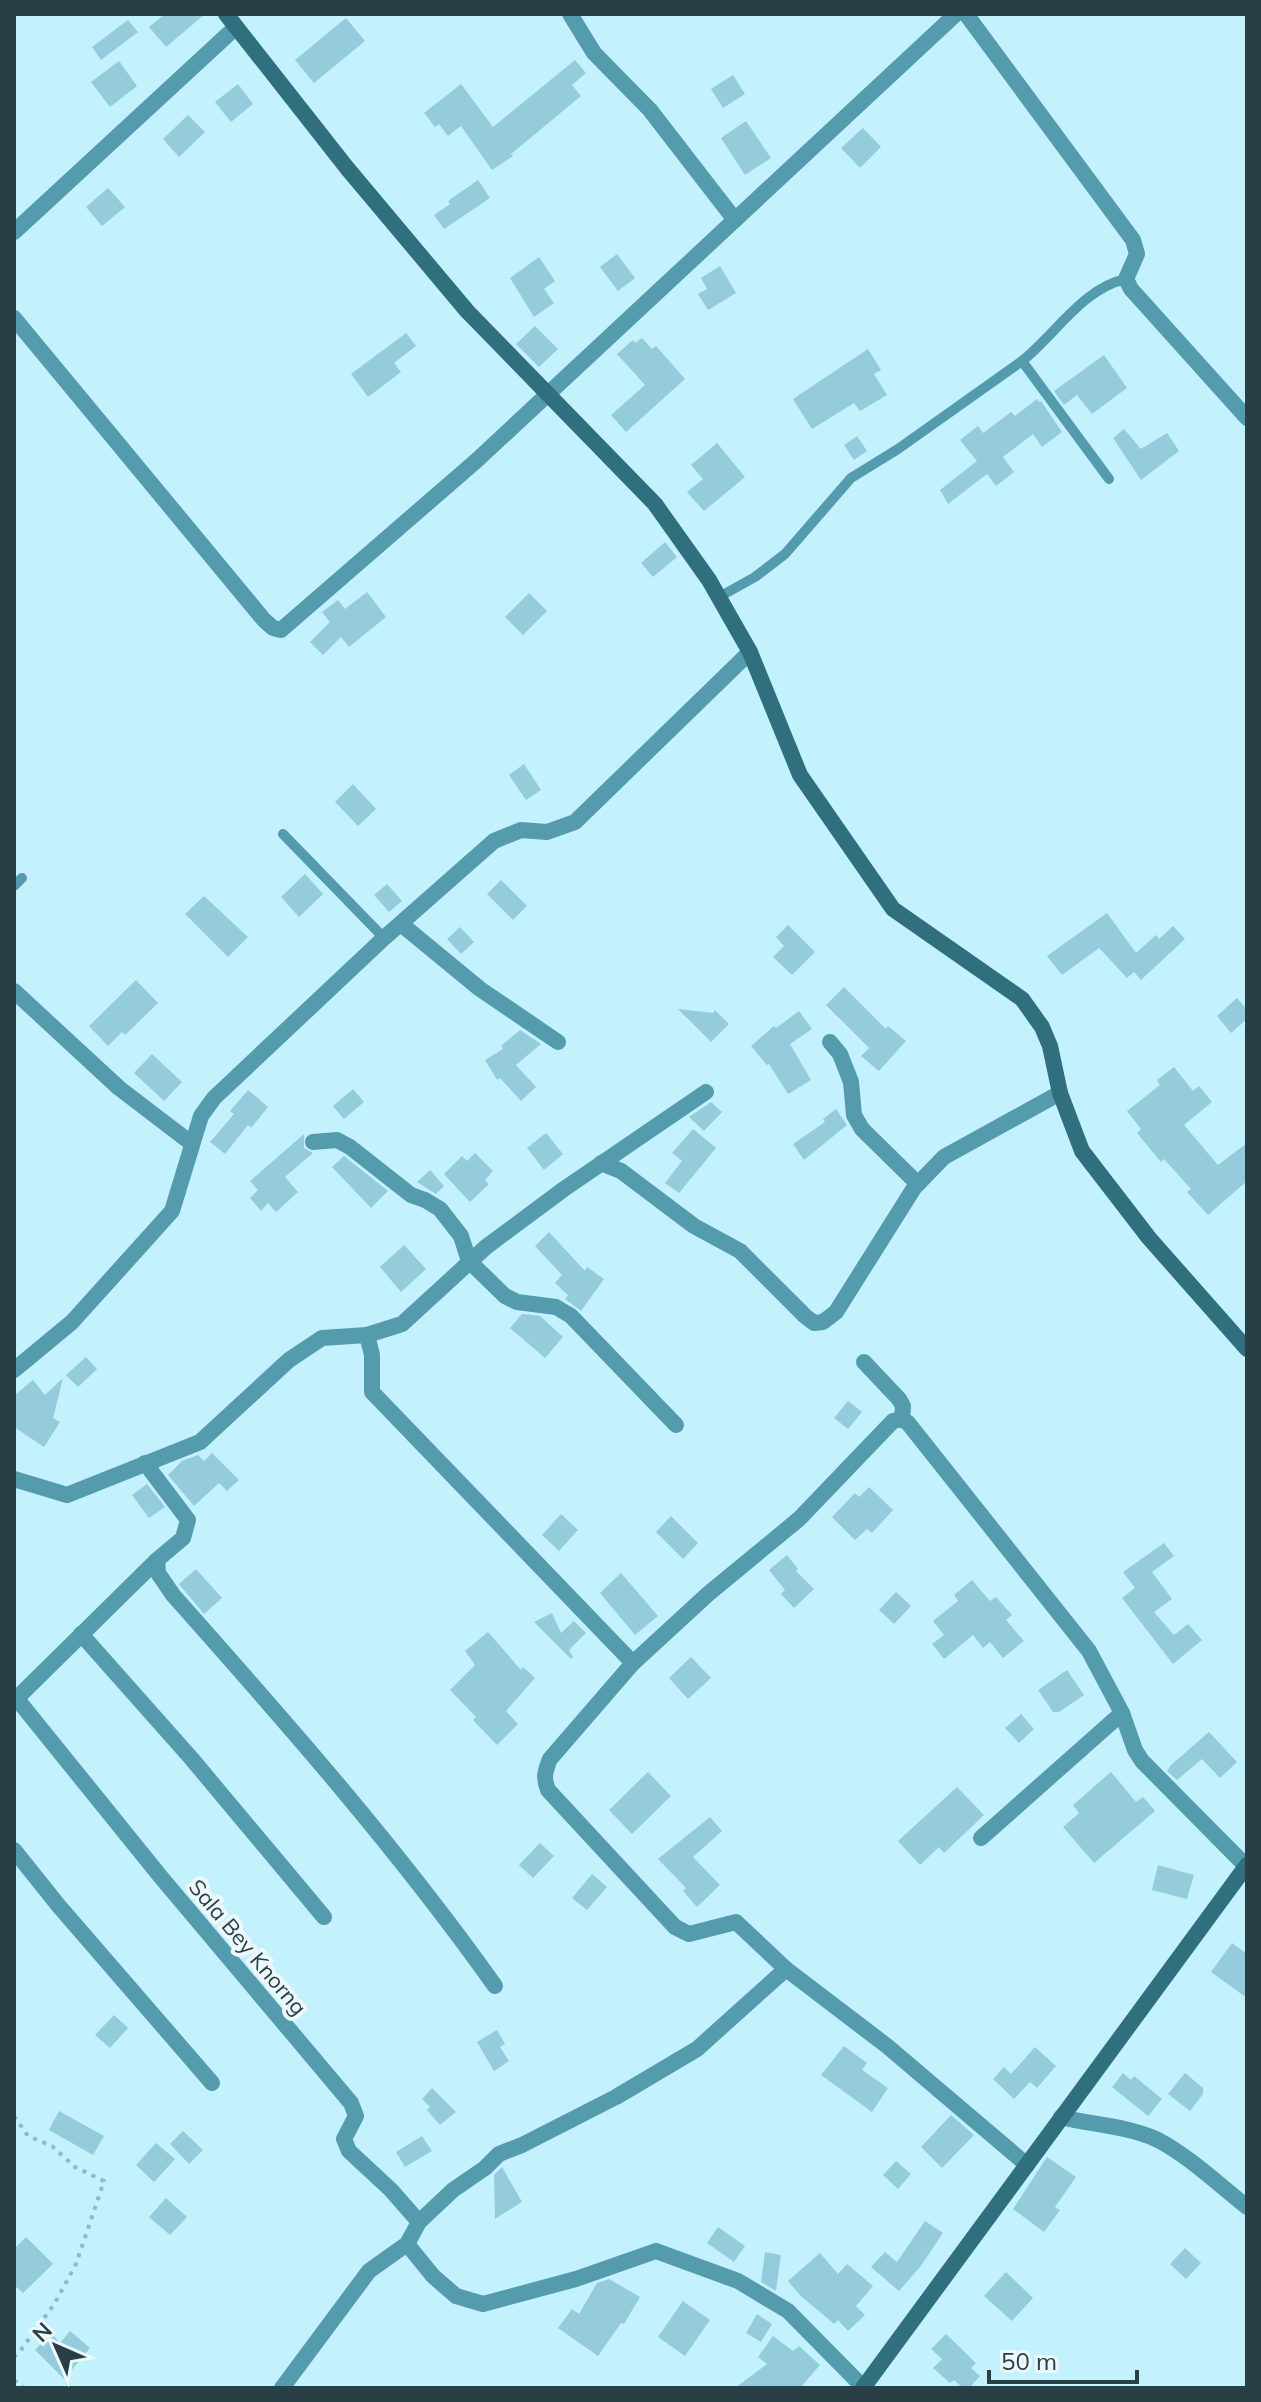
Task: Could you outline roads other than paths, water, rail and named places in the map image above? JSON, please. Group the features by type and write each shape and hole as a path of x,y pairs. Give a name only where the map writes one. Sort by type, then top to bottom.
{"street":[{"path":"570,14 594,53 650,110 735,220"},
{"path":"14,318 264,620 281,630 476,461 956,14"},
{"path":"966,14 1133,240 1137,254 1126,279 1131,289 1247,418"},
{"path":"14,232 231,21 467,311 655,504 719,597 750,652 800,775 893,909 1022,999 1042,1027 1050,1046 1060,1093 1082,1151 1149,1238 1247,1349"},
{"path":"14,1370 72,1322 172,1211 201,1116 214,1098 384,938 494,841 521,830 547,832 575,822 750,652"},
{"path":"401,924 480,989 558,1042"},
{"path":"14,991 119,1088 191,1143"},
{"path":"830,1042 840,1054 851,1082 854,1115 862,1129 918,1184"},
{"path":"14,1479 67,1495 200,1442 289,1360 322,1338 367,1335 402,1324 469,1261 601,1163 706,1092"},
{"path":"601,1163 621,1171 694,1226 740,1251 814,1323 823,1322 836,1312 918,1184 944,1157 1060,1093"},
{"path":"313,1142 337,1140 411,1195 440,1209 461,1236 469,1261 505,1296 517,1302 545,1304 571,1316 676,1425"},
{"path":"367,1335 372,1355 372,1392 633,1663"},
{"path":"864,1362 899,1399 903,1406 902,1419"},
{"path":"407,2244 433,2276 456,2296 483,2304 576,2279 656,2251 738,2281 788,2311 863,2388 1027,2165 1061,2117 1247,1865 1142,1761 1100,1670 1075,1632 902,1419 893,1421 799,1519 708,1594 633,1663 550,1759 544,1780 548,1790 675,1927 689,1934 736,1922 786,1969 887,2046 1027,2165"},
{"path":"15,1700 183,1538 188,1520 145,1463"},
{"path":"157,1560 158,1573 173,1595 328,1772 449,1921 495,1986"},
{"path":"81,1634 191,1758 324,1917"},
{"name":"Sala Bey Knorng","path":"15,1700 351,2103 356,2116 344,2139 349,2151 391,2190 419,2222"},
{"path":"981,1838 1122,1713"},
{"path":"14,1850 212,2083"},
{"path":"282,2388 319,2334 369,2271 407,2244 419,2222 453,2190 499,2154 616,2097 697,2049 786,1969"},
{"path":"1061,2117 1103,2127 1118,2127 1158,2140 1247,2207"}],"lane":[{"path":"719,597 755,577 785,554 823,514 851,478 898,449 1022,361 1100,287 1126,279"},
{"path":"1022,361 1109,479"},
{"path":"283,834 384,938"}]}
